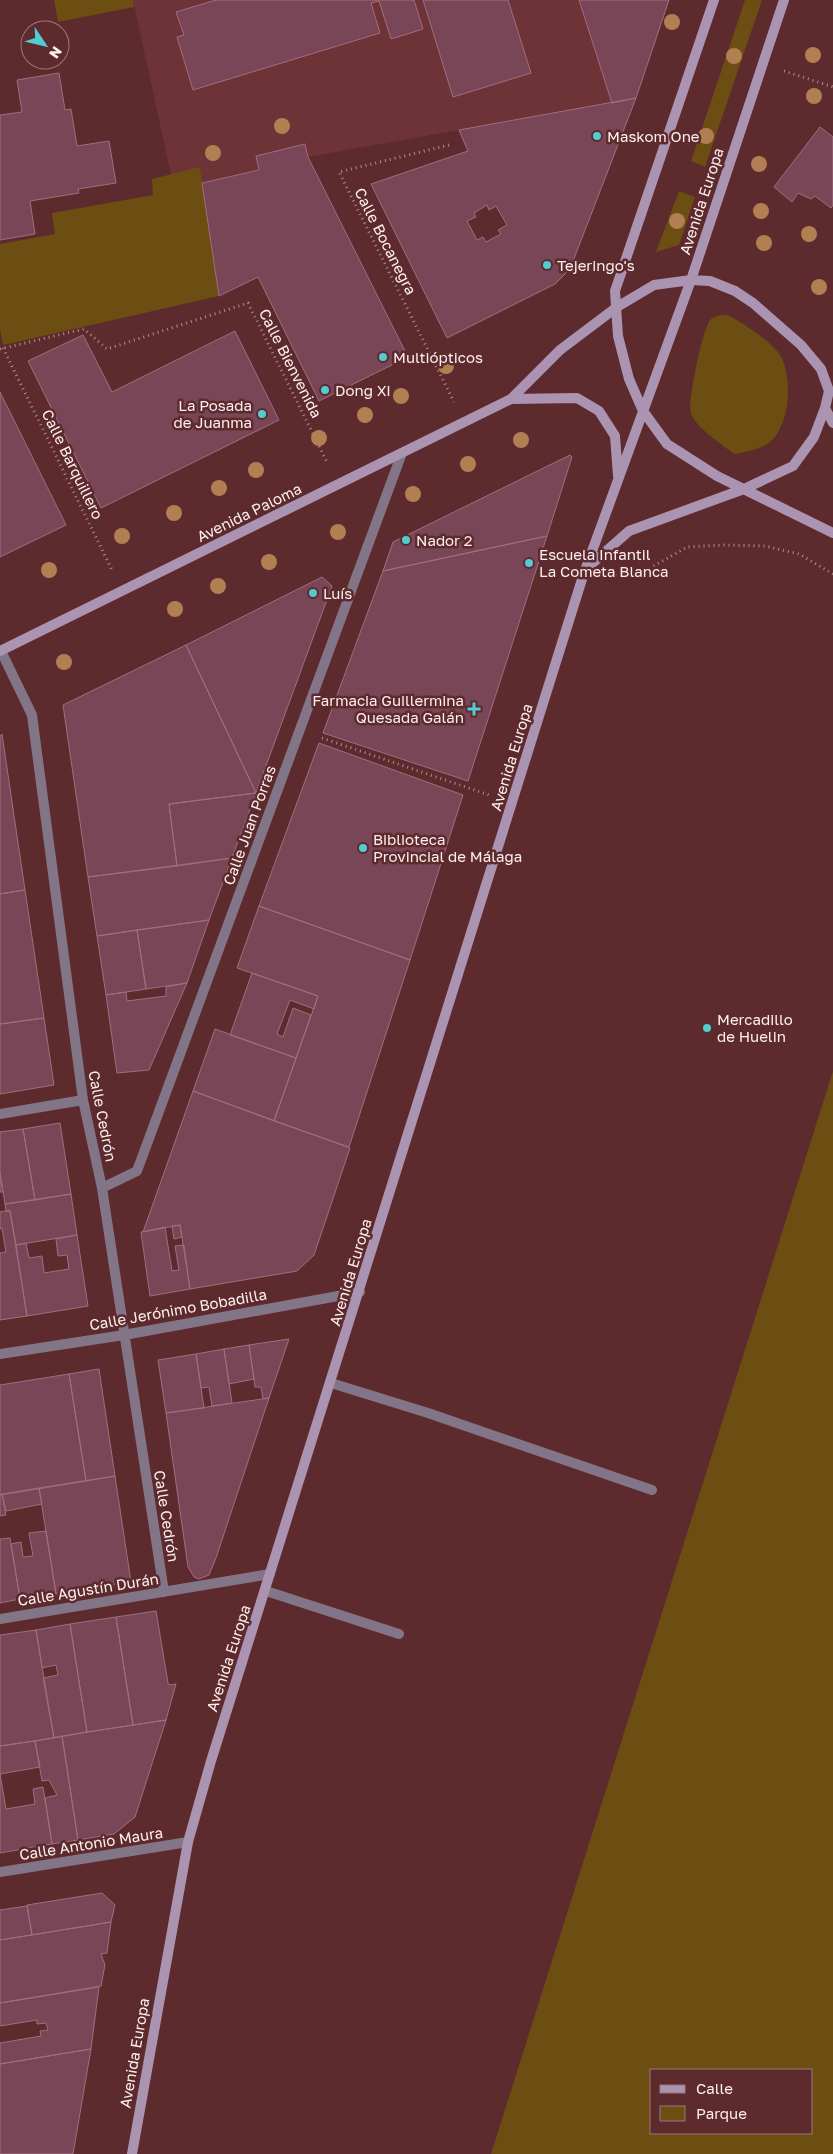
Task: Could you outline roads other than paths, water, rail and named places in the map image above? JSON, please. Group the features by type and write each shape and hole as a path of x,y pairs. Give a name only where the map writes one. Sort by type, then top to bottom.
{"main road":[{"path":"714,0 615,291 618,336 629,379 643,411 667,444 717,476 833,533"},
{"name":"Avenida Europa","path":"132,2154 188,1842 584,572 691,280 784,0"},
{"path":"511,399 560,350 617,307 654,286 691,280 710,281 735,291 768,315 801,344 821,369 831,389 814,438 793,466 744,489 628,531 584,572"},
{"path":"511,399 577,398 599,411 615,436 618,482"},
{"name":"Avenida Paloma","path":"0,651 511,399"},
{"path":"825,408 833,423"}],"street":[{"name":"Calle Juan Porras","path":"102,1188 137,1171 402,453"},
{"name":"Calle Cedrón","path":"0,651 32,715 83,1100 102,1188 164,1592"},
{"path":"0,1114 83,1100"},
{"name":"Calle Jerónimo Bobadilla","path":"0,1354 124,1335 360,1292"},
{"path":"331,1383 410,1406 652,1490"},
{"name":"Calle Agustín Durán","path":"0,1619 270,1574"},
{"path":"266,1591 399,1634"},
{"name":"Calle Antonio Maura","path":"0,1872 188,1842"}],"place":[{"name":"Maskom One","path":"597,136"},
{"name":"Tejeringo's","path":"547,265"},
{"name":"Multiópticos","path":"383,357"},
{"name":"Dong Xi","path":"325,390"},
{"name":"La Posada de Juanma","path":"262,414"},
{"name":"Nador 2","path":"406,540"},
{"name":"Escuela Infantil La Cometa Blanca","path":"529,563"},
{"name":"Luís","path":"313,593"},
{"name":"Farmacia Guillermina Quesada Galán","path":"474,709"},
{"name":"Biblioteca Provincial de Málaga","path":"363,848"},
{"name":"Mercadillo de Huelin","path":"707,1028"}]}
